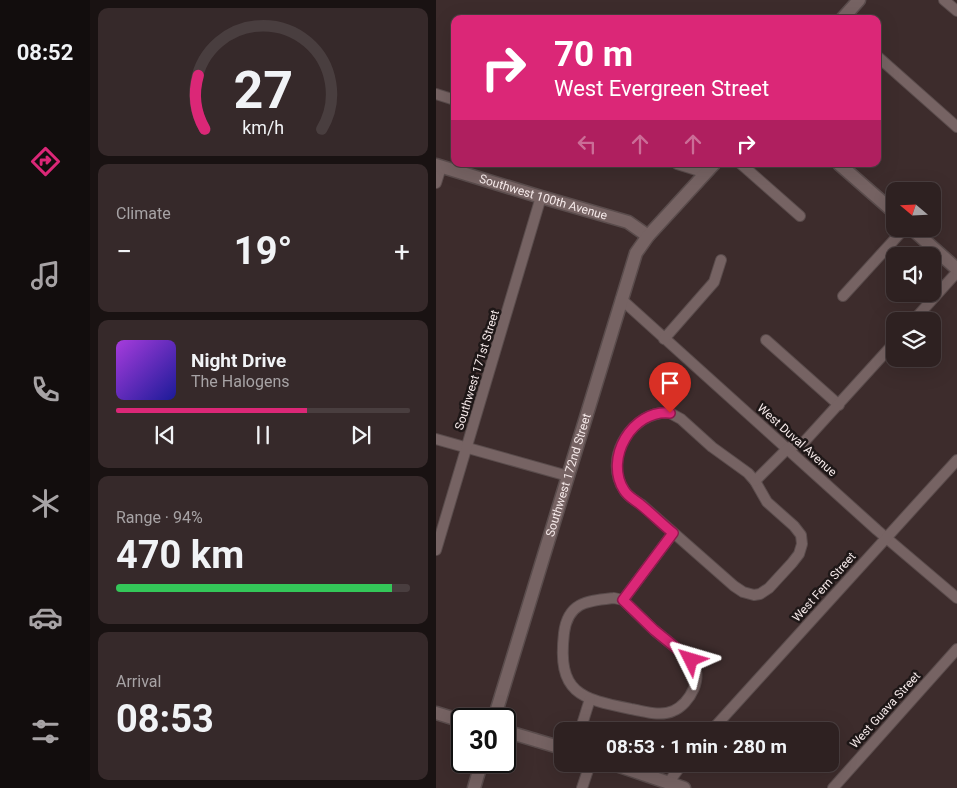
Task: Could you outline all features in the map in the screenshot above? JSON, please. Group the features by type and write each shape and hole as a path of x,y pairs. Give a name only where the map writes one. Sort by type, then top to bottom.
{"street":[{"path":"846,15 859,0"},
{"path":"944,0 957,11"},
{"path":"881,60 957,127"},
{"path":"436,94 451,99"},
{"path":"436,183 438,166"},
{"name":"Southwest 100th Avenue","path":"438,166 628,222 648,236"},
{"path":"744,167 800,216"},
{"path":"842,167 886,205"},
{"name":"Southwest 172nd Street","path":"497,708 636,253 648,236 710,168"},
{"name":"Southwest 171st Street","path":"436,550 541,197"},
{"path":"843,296 896,238"},
{"path":"921,312 957,270 922,238"},
{"path":"664,339 714,282 721,260"},
{"name":"West Duval Avenue","path":"621,299 957,598"},
{"path":"766,340 839,405"},
{"path":"755,481 788,448 804,442 886,352"},
{"path":"661,412 675,415 748,473 767,502 799,531 802,544 792,563 765,591 754,595 739,589 673,533 642,505 628,496 618,478 617,460 622,445 630,432 640,421 661,412"},
{"path":"436,438 568,476"},
{"name":"West Fern Street","path":"720,722 957,460"},
{"path":"623,600 673,533"},
{"path":"614,598 623,600 654,630 694,663 696,678 694,688 682,705 669,712 654,713 590,699 577,692 568,678 563,649 566,623 573,610 584,603 614,598"},
{"name":"West Guava Street","path":"833,788 957,649"},
{"path":"583,722 590,699"},
{"path":"436,713 451,718"},
{"path":"516,734 554,746"},
{"path":"582,788 587,772"},
{"path":"638,772 684,788"},
{"path":"669,782 676,772"},
{"path":"474,788 478,773"}],"route":[{"path":"670,413 661,412 640,421 625,438 618,456 618,478 622,488 628,496 642,505 673,533 623,600 654,630 691,660"}]}
